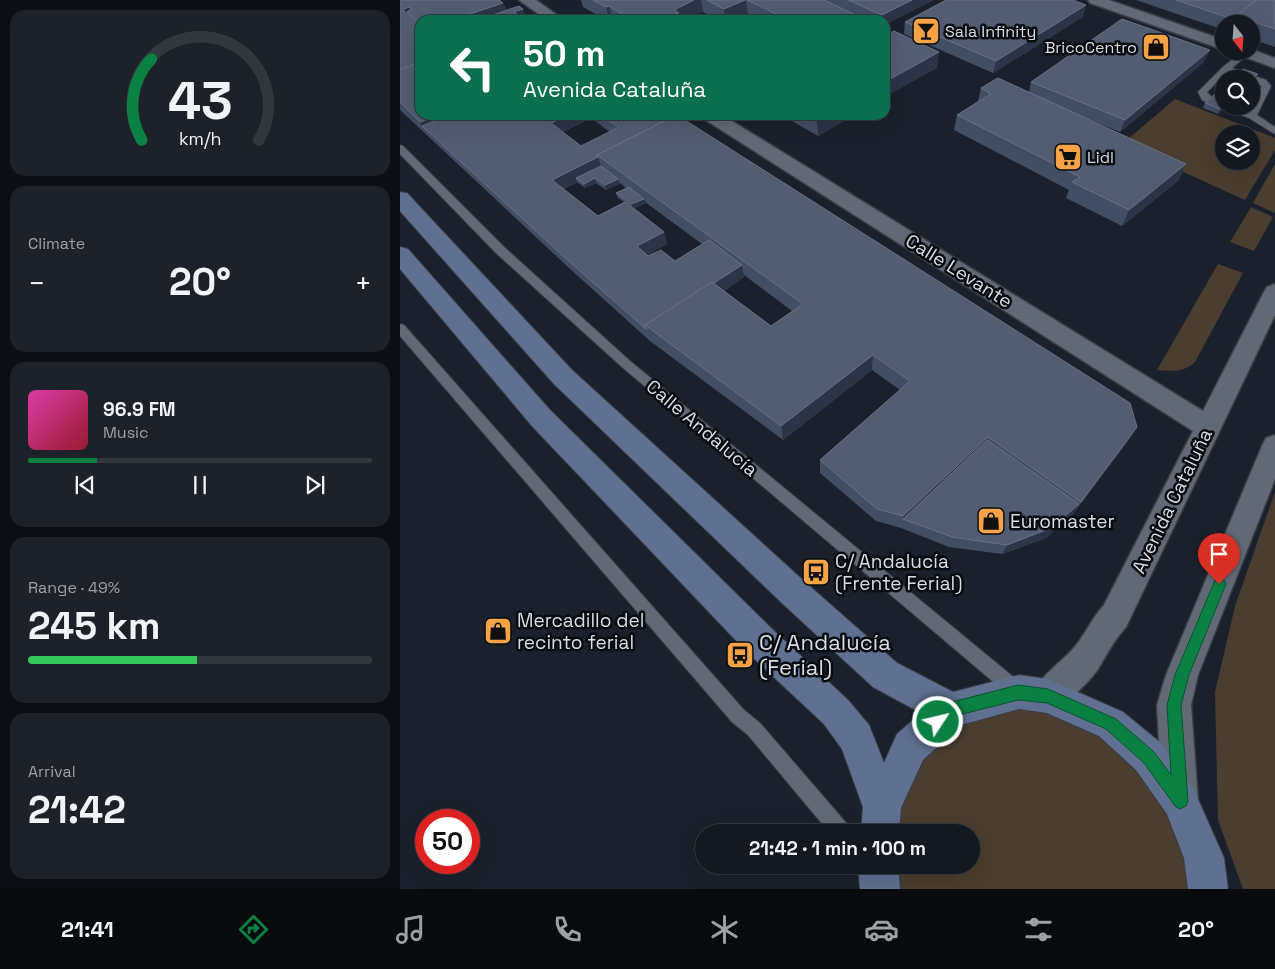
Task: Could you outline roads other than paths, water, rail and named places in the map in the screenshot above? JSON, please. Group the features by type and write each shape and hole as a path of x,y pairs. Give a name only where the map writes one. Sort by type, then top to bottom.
{"main road":[{"path":"400,198 563,377 794,593 885,675 952,710"},
{"path":"400,254 541,418 766,646 836,712 856,738 881,820"},
{"path":"881,820 910,747 952,710 1033,694 1111,724 1149,758 1180,801 1204,858 1208,889"}],"street":[{"path":"526,0 549,15"},
{"path":"1095,0 1215,42"},
{"path":"539,9 555,3"},
{"path":"1260,58 1275,63"},
{"name":"Calle Levante","path":"718,120 1208,427"},
{"name":"Avenida Cataluña","path":"1033,694 1085,660 1104,628 1115,616 1275,292"},
{"path":"1180,801 1174,705 1177,691 1274,453"}],"lane":[{"path":"1226,70 1236,60"},
{"path":"1211,101 1205,98 1202,92 1215,80"},
{"path":"1260,81 1267,86 1260,100"},
{"path":"1249,115 1275,130"},
{"name":"Calle Andalucía","path":"400,148 500,250 626,364 1033,694"},
{"path":"400,328 738,716 754,729 834,824"}],"place":[{"name":"Sala Infinity","path":"926,31"},
{"name":"BricoCentro","path":"1156,47"},
{"name":"Lidl","path":"1068,157"},
{"name":"Euromaster","path":"991,521"},
{"name":"C/ Andalucía (Frente Ferial)","path":"816,572"},
{"name":"Mercadillo del recinto ferial","path":"498,631"},
{"name":"C/ Andalucía (Ferial)","path":"740,655"}]}
